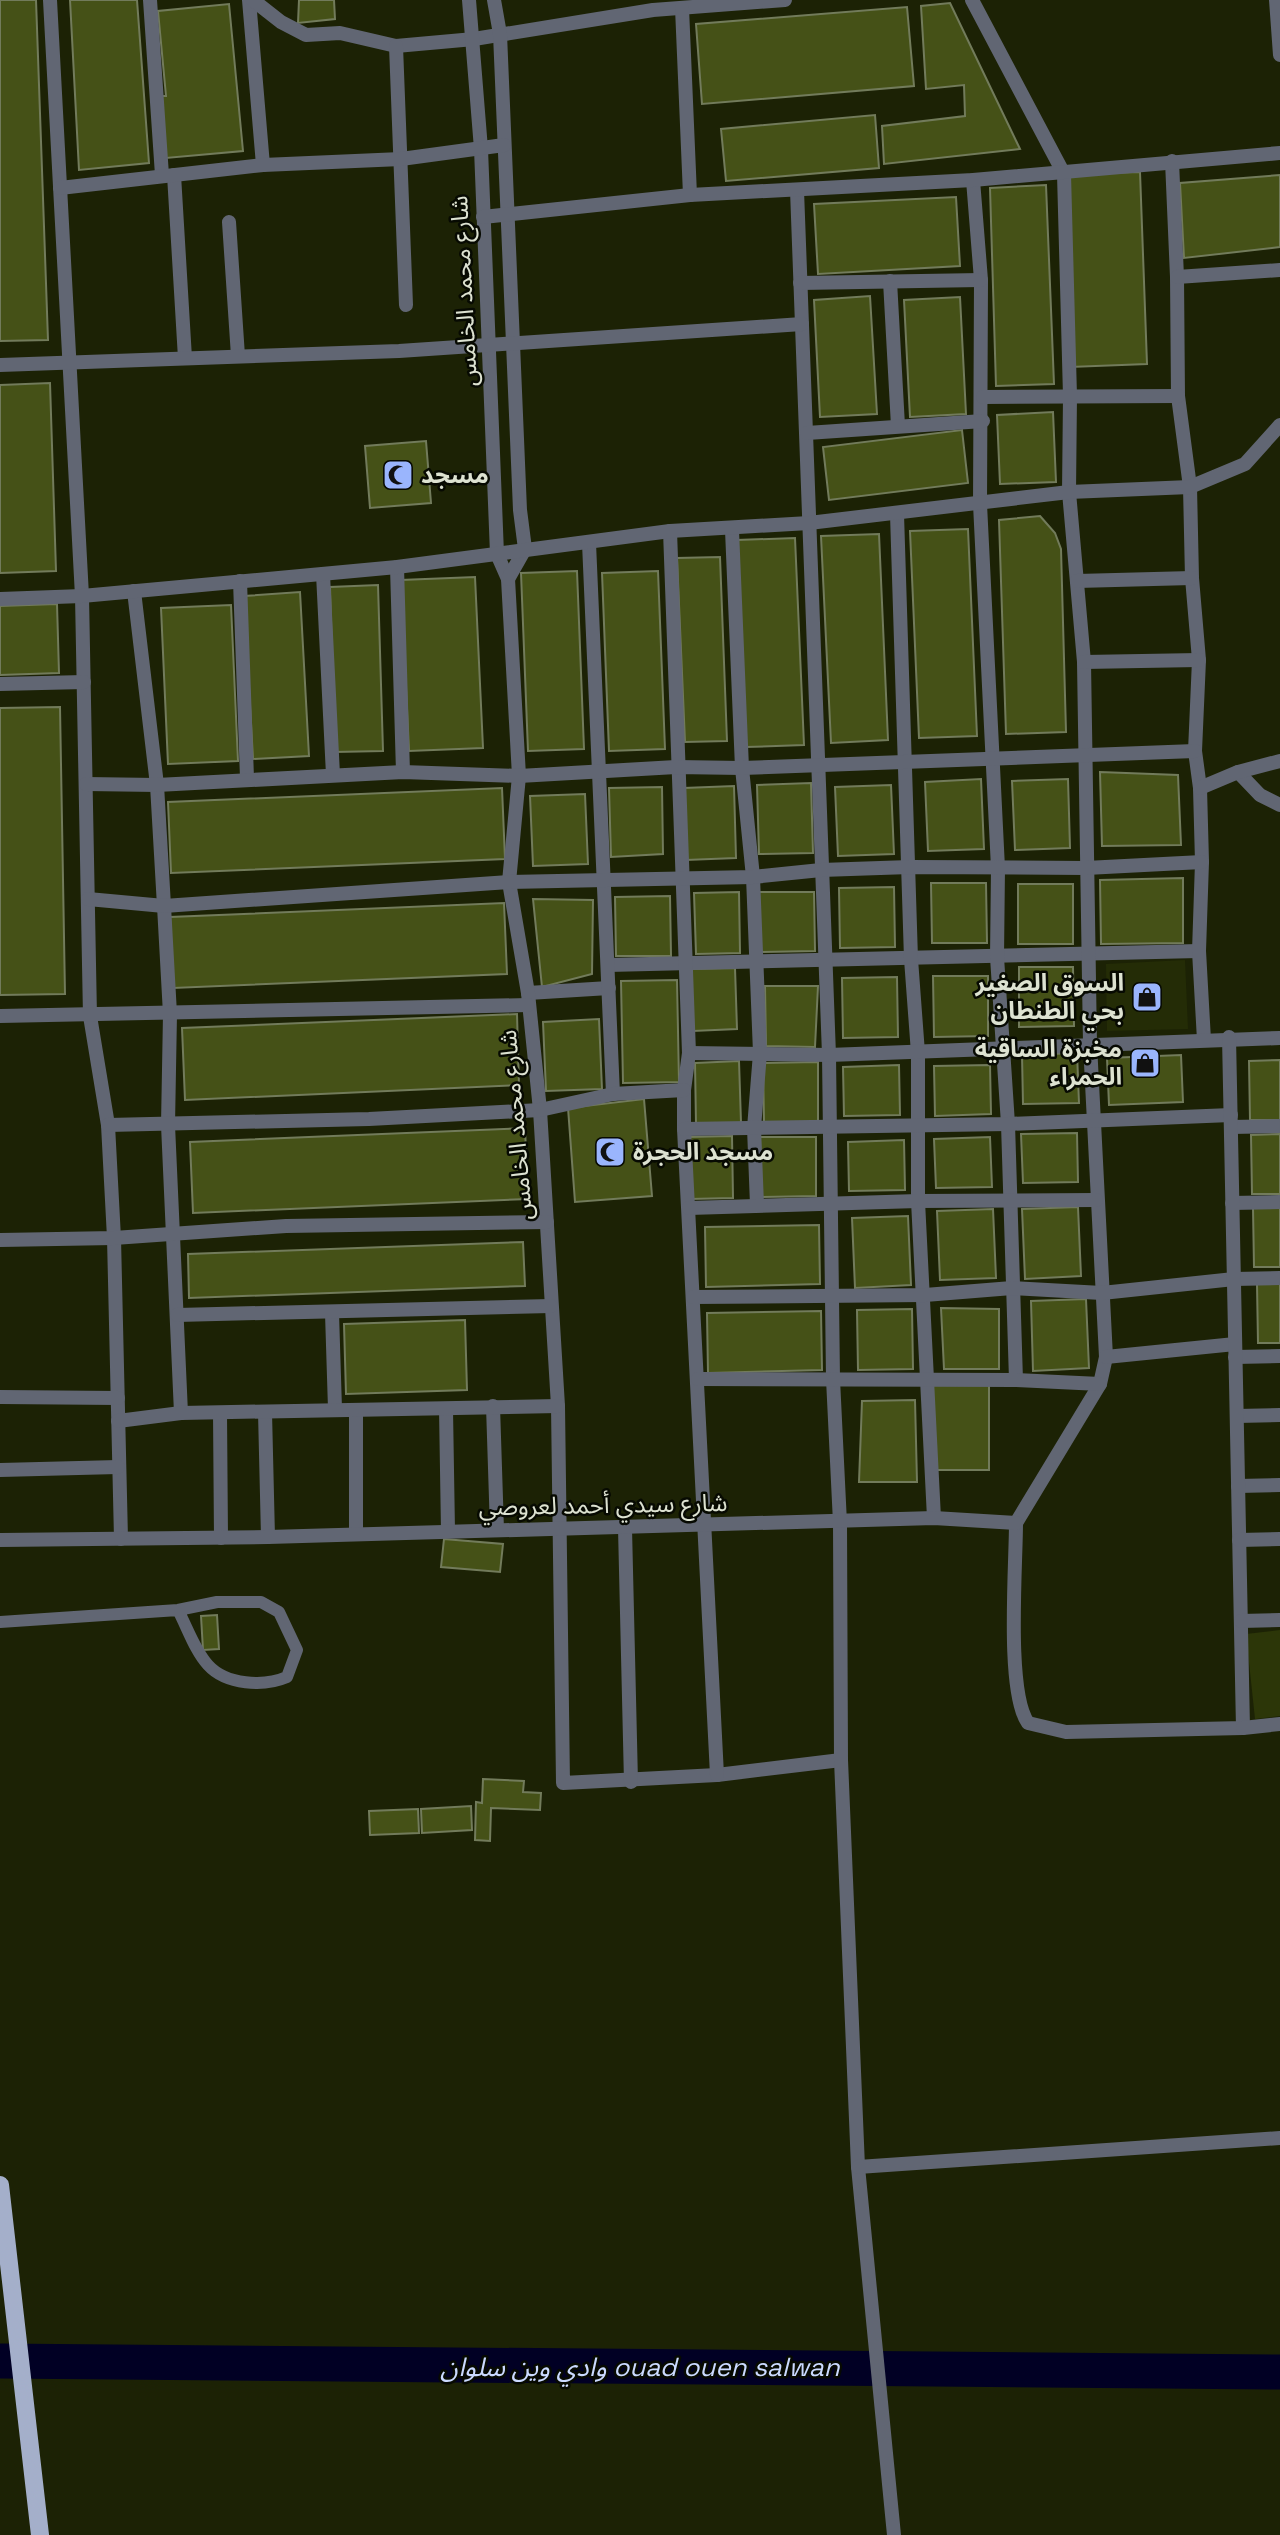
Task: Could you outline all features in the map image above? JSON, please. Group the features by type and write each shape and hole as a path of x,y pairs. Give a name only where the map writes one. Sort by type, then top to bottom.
{"main road":[{"path":"0,2185 40,2535"}],"street":[{"path":"50,0 82,596 90,1016 108,1125 114,1238 121,1539"},
{"path":"150,0 185,358"},
{"path":"251,0 263,165"},
{"path":"251,0 281,22 306,35 340,33 396,46 474,39 653,5 682,8 785,0"},
{"name":"شارع محمد الخامس","path":"469,0 481,149 497,554 508,579 519,776 509,881 528,999 540,1110 558,1406 563,1783 631,1782"},
{"path":"495,0 500,34 520,510 525,549 508,579"},
{"path":"972,0 1064,174 1070,396 1069,492 1084,662 1086,869 1091,955 1090,1044 1106,1357 1100,1384 1016,1523 1016,1685 1021,1712 1028,1723 1066,1731 1243,1728 1280,1724"},
{"path":"1276,0 1280,55"},
{"path":"682,8 690,195"},
{"path":"396,46 405,305"},
{"path":"60,187 263,165 401,159 505,145"},
{"path":"483,217 690,195 1064,174 1172,161 1280,153"},
{"path":"1172,161 1178,276 1178,396 1190,487 1192,578 1199,660 1195,751 1200,788 1202,862 1199,951 1204,1040"},
{"path":"974,180 981,280 981,504 998,868 998,957 1008,1124 1016,1380"},
{"path":"797,190 831,1126 833,1379 840,1523 841,1760 858,2167 894,2535"},
{"path":"229,222 238,356"},
{"path":"1178,276 1280,270"},
{"path":"800,284 981,280"},
{"path":"890,281 898,426"},
{"path":"0,365 490,345 802,324"},
{"path":"983,397 1178,396"},
{"path":"807,433 983,421"},
{"path":"0,599 82,596 323,574 670,531 732,530 809,523 1069,492 1190,487 1245,464 1280,425"},
{"path":"897,514 911,959 918,1053 918,1201 925,1295 926,1382 934,1518"},
{"path":"732,530 742,768 753,877 760,1053 754,1128 757,1205"},
{"path":"670,531 676,767 690,1053 684,1090 684,1129 718,1775"},
{"path":"589,543 613,1094"},
{"path":"397,566 403,772"},
{"path":"323,574 333,775"},
{"path":"1077,582 1192,578"},
{"path":"240,581 247,778"},
{"path":"134,591 157,785 164,906 170,1014 168,1125 181,1412"},
{"path":"1084,662 1199,660"},
{"path":"0,684 84,682"},
{"path":"86,784 157,785 247,778 403,772 519,776 676,767 742,768 1195,751"},
{"path":"1200,788 1238,772 1280,761"},
{"path":"1238,772 1260,795 1280,805"},
{"path":"88,899 164,906 509,881 753,877 821,870 910,867 1086,869 1202,862"},
{"path":"608,965 1199,951"},
{"path":"0,1016 170,1014 528,999 609,988"},
{"path":"690,1053 918,1053 1229,1037 1280,1038"},
{"path":"1229,1037 1243,1728"},
{"path":"108,1125 540,1110 613,1094 684,1090"},
{"path":"684,1129 1094,1121 1231,1121 1280,1126"},
{"path":"689,1208 918,1201 1009,1203 1096,1200"},
{"path":"1232,1203 1280,1202"},
{"path":"0,1240 114,1238 286,1226 547,1222"},
{"path":"693,1297 925,1295 1013,1288 1102,1293 1234,1279 1280,1278"},
{"path":"177,1315 551,1306"},
{"path":"332,1313 335,1409"},
{"path":"1106,1357 1235,1350 1280,1356"},
{"path":"698,1379 926,1382 1016,1380 1100,1384"},
{"path":"0,1397 118,1398"},
{"path":"493,1406 497,1530"},
{"path":"118,1421 181,1412 558,1406"},
{"path":"446,1409 448,1531"},
{"path":"356,1411 356,1534"},
{"path":"265,1412 268,1537"},
{"path":"220,1413 221,1538"},
{"path":"1237,1416 1280,1415"},
{"path":"0,1470 118,1466"},
{"path":"1238,1486 1280,1485"},
{"name":"شارع سيدي أحمد لعروصي","path":"0,1541 561,1530 934,1518 1016,1523"},
{"path":"625,1528 631,1782 718,1775 841,1760"},
{"path":"1239,1540 1280,1539"},
{"path":"1241,1621 1280,1620"},
{"path":"858,2167 1280,2138"}],"lane":[{"path":"0,1622 178,1610 217,1602 261,1602 279,1612 297,1650 287,1677 269,1685 237,1680 208,1666 178,1610"}],"shaded area":[{"name":"السوق الصغير بحي الطنطان","path":"1185,960 1188,1029 1107,1031 1106,964"},
{"path":"1280,1630 1280,1716 1255,1719 1246,1634"}],"building":[{"path":"0,0 36,0 48,340 0,341"},
{"path":"70,0 137,0 149,163 79,170"},
{"path":"299,0 334,0 335,19 298,23"},
{"path":"950,3 1020,149 884,164 882,126 965,116 964,85 926,89 921,6"},
{"path":"229,4 243,151 166,158 160,96 166,96 158,11"},
{"path":"907,7 914,86 702,104 696,24"},
{"path":"875,115 879,168 726,181 721,129"},
{"path":"1140,172 1147,364 1070,367 1064,174"},
{"path":"1280,175 1280,247 1184,258 1180,183"},
{"path":"1046,185 1054,384 996,386 990,188"},
{"path":"956,197 960,266 818,274 814,204"},
{"path":"870,296 877,414 820,417 814,300"},
{"path":"960,297 966,414 910,417 904,300"},
{"path":"50,383 56,571 0,573 0,385"},
{"path":"1053,412 1056,482 1000,484 997,415"},
{"path":"962,430 968,483 829,500 823,447"},
{"name":"مسجد","path":"426,441 431,503 370,508 365,446"},
{"path":"1040,516 1055,533 1061,549 1066,732 1006,734 999,520"},
{"path":"968,529 977,736 919,738 910,531"},
{"path":"879,534 888,740 831,743 821,536"},
{"path":"795,538 804,745 746,747 737,540"},
{"path":"720,557 727,741 685,742 677,558"},
{"path":"577,571 584,749 528,751 521,573"},
{"path":"658,571 665,749 609,751 602,573"},
{"path":"475,577 483,748 409,751 401,580"},
{"path":"378,585 383,751 335,752 330,587"},
{"path":"300,592 309,756 253,759 244,596"},
{"path":"57,604 59,673 0,675 0,606"},
{"path":"231,605 238,761 168,764 161,608"},
{"path":"60,707 65,994 0,995 0,708"},
{"path":"1100,772 1178,775 1181,845 1102,846"},
{"path":"981,779 984,849 928,851 925,782"},
{"path":"1068,779 1070,848 1015,850 1012,781"},
{"path":"811,783 813,853 759,854 757,785"},
{"path":"891,785 894,854 838,856 835,787"},
{"path":"734,786 736,858 686,860 684,788"},
{"path":"662,787 663,854 611,857 609,788"},
{"path":"502,788 505,859 171,873 168,802"},
{"path":"585,794 588,864 533,866 530,796"},
{"path":"1183,878 1183,943 1101,944 1100,880"},
{"path":"931,883 986,883 987,943 932,943"},
{"path":"1018,884 1073,884 1073,944 1018,944"},
{"path":"894,887 895,947 840,948 839,888"},
{"path":"739,892 740,953 696,954 694,893"},
{"path":"759,892 814,892 815,951 760,952"},
{"path":"670,896 671,956 616,956 615,897"},
{"path":"533,899 593,900 592,974 542,987"},
{"path":"504,903 507,974 173,988 170,917"},
{"path":"1019,967 1073,967 1074,1026 1019,1027"},
{"path":"735,968 737,1029 693,1031 691,969"},
{"path":"933,976 988,976 988,1036 934,1037"},
{"path":"897,977 898,1037 843,1038 842,978"},
{"path":"677,980 679,1082 623,1083 621,981"},
{"path":"765,986 818,986 815,1047 766,1046"},
{"path":"517,1014 519,1085 185,1100 182,1028"},
{"path":"599,1019 602,1089 546,1091 543,1022"},
{"path":"1077,1053 1079,1103 1023,1104 1022,1055"},
{"path":"1181,1055 1183,1102 1109,1105 1107,1058"},
{"path":"1280,1060 1280,1120 1250,1120 1249,1061"},
{"path":"739,1061 741,1123 696,1124 695,1063"},
{"path":"818,1062 818,1122 764,1123 763,1063"},
{"path":"899,1065 900,1115 844,1116 843,1067"},
{"path":"990,1065 991,1114 935,1116 934,1066"},
{"name":"مسجد الحجرة","path":"644,1099 652,1196 575,1202 568,1108"},
{"path":"525,1128 528,1199 193,1213 190,1142"},
{"path":"1077,1133 1078,1182 1023,1183 1021,1134"},
{"path":"1280,1134 1280,1194 1252,1194 1251,1135"},
{"path":"732,1136 733,1198 689,1199 687,1137"},
{"path":"760,1137 816,1137 816,1196 761,1197"},
{"path":"990,1137 992,1187 936,1188 934,1139"},
{"path":"904,1140 905,1190 849,1191 848,1142"},
{"path":"1078,1207 1081,1276 1025,1279 1022,1209"},
{"path":"1280,1207 1280,1267 1254,1267 1253,1208"},
{"path":"993,1209 996,1278 940,1280 937,1211"},
{"path":"908,1216 911,1285 855,1288 852,1218"},
{"path":"819,1225 820,1284 706,1287 705,1227"},
{"path":"523,1242 525,1286 189,1298 188,1254"},
{"path":"1257,1284 1280,1284 1280,1343 1258,1343"},
{"path":"1086,1299 1089,1368 1033,1371 1031,1301"},
{"path":"941,1308 999,1309 999,1369 944,1369"},
{"path":"912,1309 913,1369 858,1370 857,1310"},
{"path":"821,1311 822,1370 708,1373 707,1313"},
{"path":"465,1320 467,1390 346,1394 344,1324"},
{"path":"932,1384 989,1384 989,1470 931,1470"},
{"path":"915,1400 917,1482 859,1482 862,1401"},
{"path":"444,1539 503,1544 500,1572 441,1567"},
{"path":"217,1615 219,1649 203,1650 201,1616"},
{"path":"483,1779 524,1781 523,1792 541,1793 540,1810 491,1808 490,1841 475,1840 476,1802 482,1803"},
{"path":"471,1806 472,1830 422,1833 421,1809"},
{"path":"418,1809 419,1833 370,1835 369,1811"}],"waterway":[{"name":"وادي وين سلوان ouad ouen salwan","path":"0,2361 1280,2372"}],"place":[{"name":"مسجد","path":"398,475"},
{"name":"السوق الصغير بحي الطنطان","path":"1147,997"},
{"name":"مخبزة الساقية الحمراء","path":"1145,1063"},
{"name":"مسجد الحجرة","path":"610,1152"}]}
